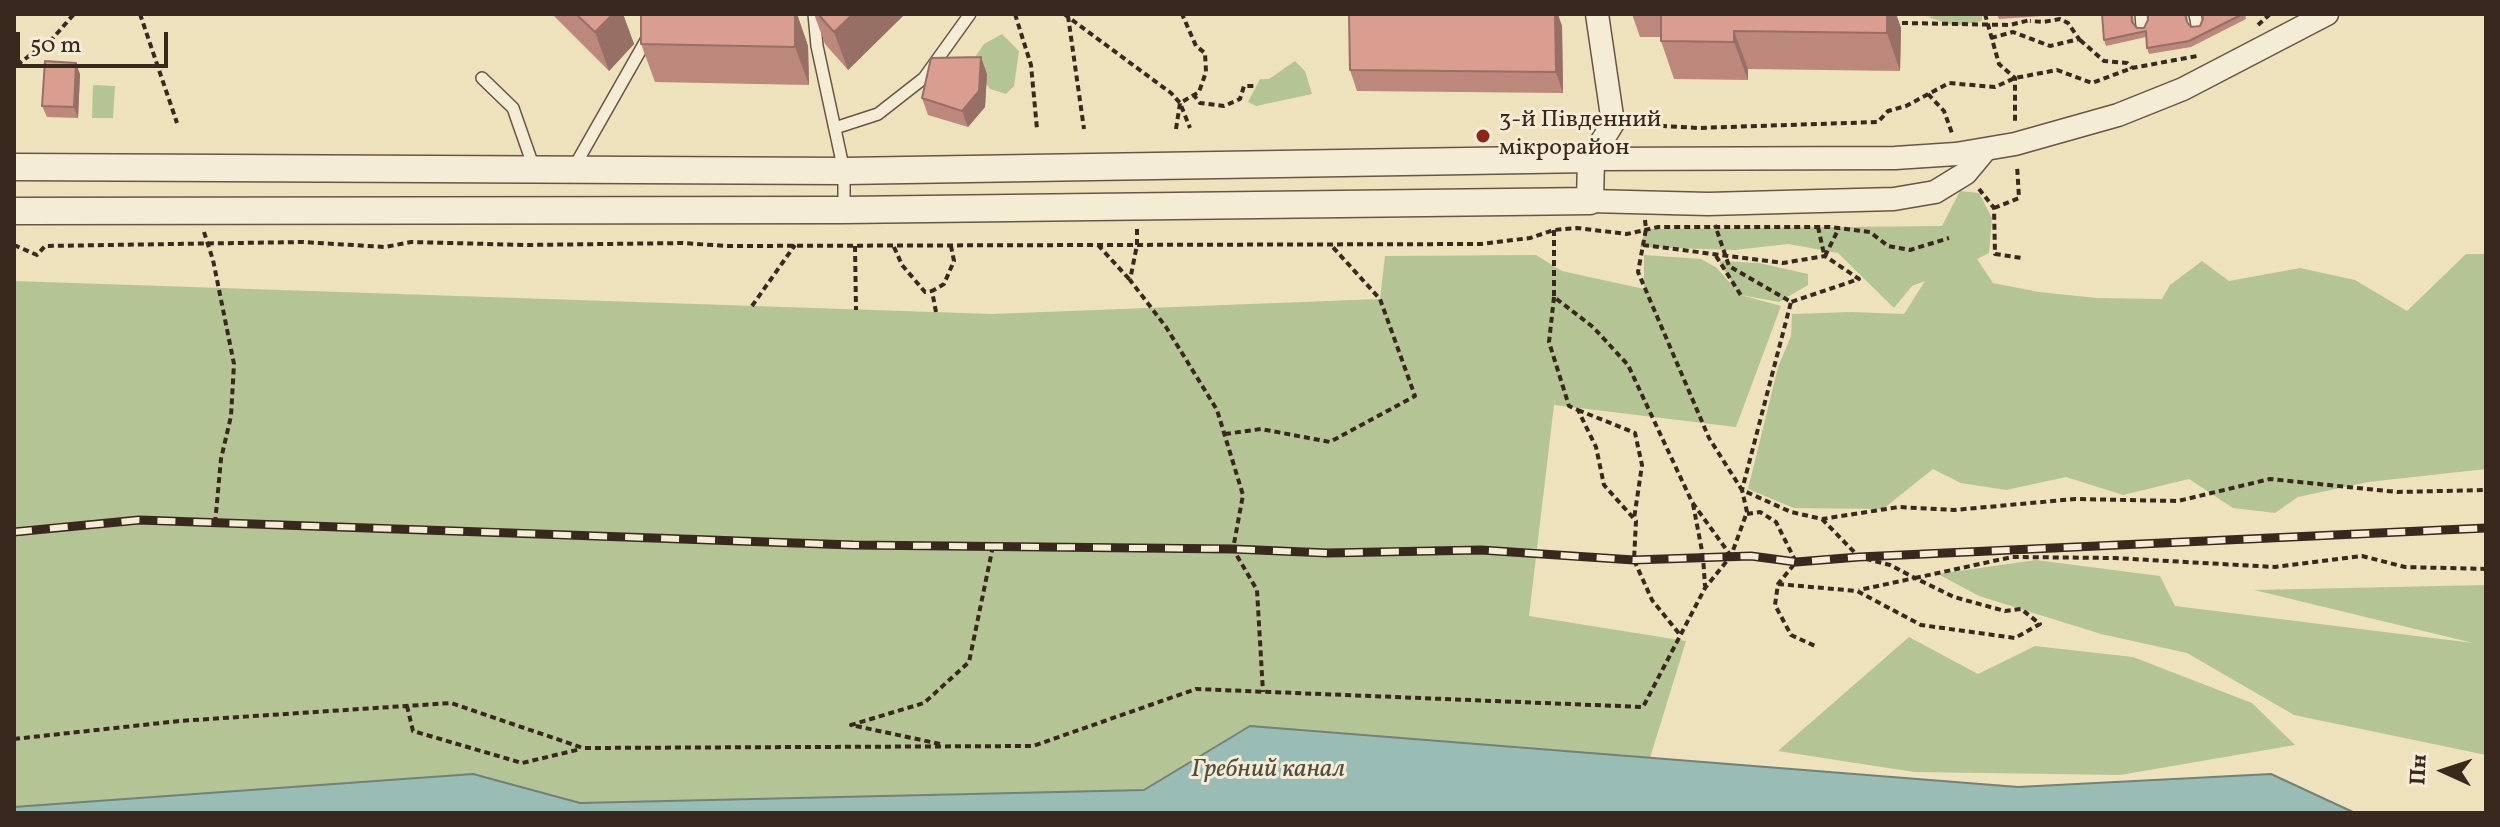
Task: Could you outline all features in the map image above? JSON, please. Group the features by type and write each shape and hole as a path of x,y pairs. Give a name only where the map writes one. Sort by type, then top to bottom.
{"street":[{"path":"1590,201 1591,159 1613,123 1597,14"},
{"path":"14,211 844,210 1553,201 1708,204 1894,199 1935,192 1962,163 1986,149 2016,155 2183,89 2327,14"},
{"path":"14,167 844,171 1591,159 1895,158 1962,163"}],"lane":[{"path":"573,169 661,14"},
{"path":"814,14 817,46 844,171 844,210"},
{"path":"835,128 878,114 924,78 970,14"},
{"path":"482,78 513,108 534,169"}],"path":[{"path":"17,65 53,38 74,14"},
{"path":"140,14 177,123"},
{"path":"1015,14 1031,65 1037,129"},
{"path":"1176,129 1180,103 1199,92 1206,72 1205,53 1196,46 1182,14"},
{"path":"1985,14 1999,64 2015,78 2019,198 1994,208"},
{"path":"2253,30 2270,14"},
{"path":"1067,15 1171,93 1180,103 1190,128"},
{"path":"1067,15 1084,129"},
{"path":"2030,21 2035,16"},
{"path":"1902,23 2010,25 2060,19 2068,23 2078,38 2104,61 2127,63 2132,68"},
{"path":"1991,38 2013,32 2050,46 2078,38"},
{"path":"1613,123 1698,128 1878,122 1888,111 1949,83 1995,87 2015,78 2057,70 2092,83 2132,68 2209,51"},
{"path":"1193,94 1200,103 1224,106 1240,99 1244,86 1256,86"},
{"path":"1928,94 1944,111 1962,163 1994,208 1995,254 2022,258"},
{"path":"1553,201 1554,297 1549,342 1569,406 1635,433 1642,465 1634,519 1634,560 1652,600 1681,636"},
{"path":"407,706 413,731 522,763 583,748 1033,746 1196,689 1643,707 1705,588 1731,556 1746,512 1742,490 1709,438 1638,272 1646,229 1642,202"},
{"path":"1708,204 1729,266 1791,302 1859,279 1825,256 1817,227"},
{"path":"1130,280 1137,245 1137,206"},
{"path":"197,211 208,244 234,364 231,416 221,459 215,524"},
{"path":"14,245 37,255 45,246 302,242 385,247 411,242 527,245 683,243 727,246 1481,244 1530,238 1554,230 1577,228 1627,234 1658,227 1839,228 1870,232 1888,246 1910,250 1949,238"},
{"path":"1825,256 1839,228"},
{"path":"1225,434 1261,429 1330,442 1415,396 1380,299 1330,244"},
{"path":"752,306 795,245"},
{"path":"1098,245 1166,327 1217,410 1243,495 1233,549 1257,590 1263,692"},
{"path":"1643,245 1783,263 1825,256"},
{"path":"855,246 856,310"},
{"path":"893,246 902,265 925,292 944,284 954,261 951,246"},
{"path":"1716,256 1742,297"},
{"path":"932,291 936,312"},
{"path":"1554,297 1593,327 1628,365 1692,502 1731,556"},
{"path":"1742,490 1791,302"},
{"path":"1578,410 1596,447 1604,485 1634,519"},
{"path":"1742,490 1791,512 1822,519 1899,507 1954,510 2075,499 2178,501 2270,479 2397,492 2486,490"},
{"path":"1692,502 1703,556 1705,588"},
{"path":"1746,512 1760,512 1776,522 1796,562 1778,584 1775,605 1791,635 1815,646"},
{"path":"1822,519 1859,557 1890,565 1954,597 2005,611 2021,609 2040,624 2015,638 1921,625 1857,591"},
{"path":"950,747 851,725 924,703 969,662 993,546"},
{"path":"1778,584 1857,591 2012,557 2114,558 2275,567 2362,556 2405,567 2486,569"},
{"path":"14,739 179,721 451,703 583,748"}],"green space":[{"path":"1982,14 1982,21 1955,26 1928,17"},
{"path":"1002,34 1019,51 1014,86 1006,94 990,89 971,63 984,44"},
{"path":"1295,61 1305,71 1312,94 1256,106 1248,102 1260,79 1269,79"},
{"path":"93,85 115,86 113,118 92,118"},
{"path":"1960,191 1979,193 1992,218 1989,253 1977,259 1993,283 2039,292 2097,298 2162,299 2170,285 2202,261 2229,281 2300,268 2355,280 2407,311 2466,254 2486,254 2486,469 2368,482 2298,497 2275,513 2233,508 2189,479 2123,495 2066,477 2006,490 1961,483 1933,469 1883,509 1794,508 1748,489 1778,367 1791,336 1792,314 1904,314 1925,281 1912,286 1894,308 1838,253 1788,244 1735,250 1640,247 1646,229 1942,226"},
{"path":"1536,255 1562,271 1644,289 1644,255 1701,259 1717,268 1737,291 1719,261 1759,263 1808,274 1808,285 1779,302 1741,295 1781,306 1736,427 1554,405 1529,616 1686,641 1650,758 1250,726 1145,790 580,803 473,774 14,807 14,281 992,314 1380,299 1385,256"},
{"path":"2036,560 2160,576 2175,606 2473,643 2254,590 2486,585 2486,755 2294,715 2187,653 2101,634 1979,596 1938,574"},
{"path":"1909,637 1978,674 2035,646 2133,657 2252,703 2295,745 2120,775 1914,772 1778,751"}],"water":[{"name":"Гребний канал","path":"1250,726 2018,787 2271,774 2355,813 14,813 14,807 473,774 580,803 1144,790"}],"building":[{"path":"576,14 613,14 595,32"},
{"path":"641,14 795,14 795,47 641,44"},
{"path":"818,14 853,14 834,32"},
{"path":"1349,14 1555,14 1556,72 1350,70"},
{"path":"1661,14 1887,14 1887,33 1734,31 1734,42 1661,41"},
{"path":"2102,14 2131,14 2137,28 2144,28 2148,14 2185,14 2191,27 2200,26 2202,14 2243,14 2189,41 2147,48 2146,31 2104,40"},
{"path":"981,57 979,91 962,111 922,98 931,58"},
{"path":"45,61 76,63 74,107 42,106"}],"railway":[{"path":"14,532 139,520 853,545 1328,553 1481,550 1634,560 1751,556 1796,562 2486,528"}],"place":[{"name":"3-й Південний мікрорайон","path":"1483,136"}]}
